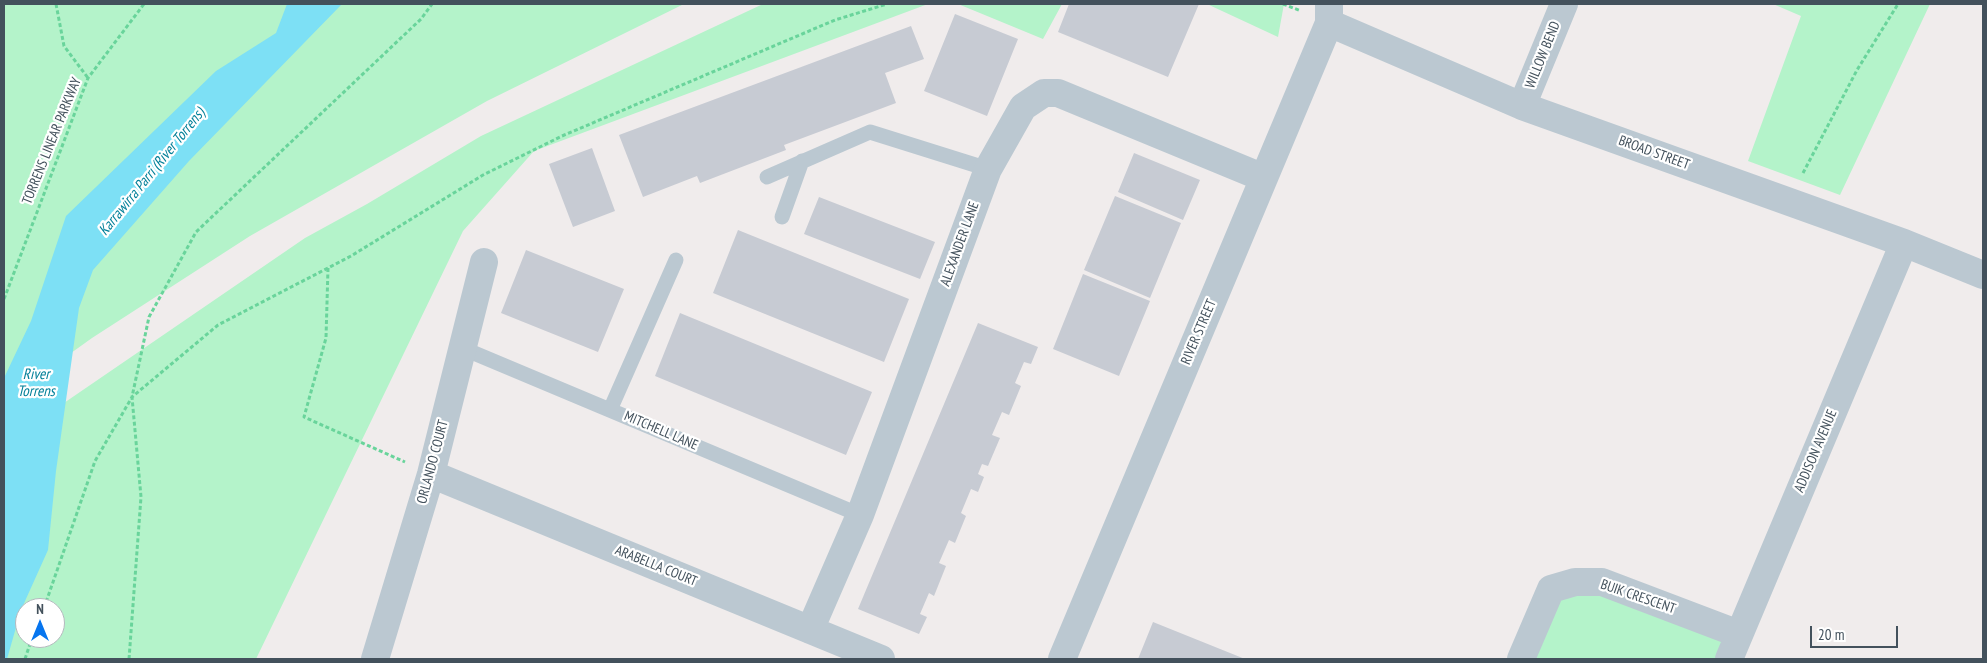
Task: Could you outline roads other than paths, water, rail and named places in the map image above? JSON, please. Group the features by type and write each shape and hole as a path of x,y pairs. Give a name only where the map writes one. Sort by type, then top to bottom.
{"street":[{"name":"WILLOW BEND","path":"1522,106 1564,4"},
{"name":"BROAD STREET","path":"1329,13 1522,106 1904,243 1983,275"},
{"name":"RIVER STREET","path":"1062,659 1264,178 1329,13"},
{"name":"ALEXANDER LANE","path":"810,630 860,515 988,169 1023,106 1044,93 1058,93 1264,178"},
{"name":"ADDISON AVENUE","path":"1729,659 1904,243"},
{"name":"ORLANDO COURT","path":"375,659 431,474 484,262"},
{"name":"ARABELLA COURT","path":"431,474 881,659"},
{"name":"BUIK CRESCENT","path":"1521,659 1550,589 1575,582 1602,582 1738,634"}],"lane":[{"path":"767,177 870,132 988,169"},
{"path":"782,217 802,161"},
{"path":"610,410 676,260"},
{"name":"MITCHELL LANE","path":"462,348 860,515"}],"water":[{"name":"River Torrens","path":"287,4 342,4 189,161 93,270 79,308 56,471 48,550 26,598 15,598 15,631 7,659 4,659 4,378 31,321 66,216 216,71 276,33"}],"water label":[{"name":"Karrawirra Parri (River Torrens)","path":"152,172"}]}
